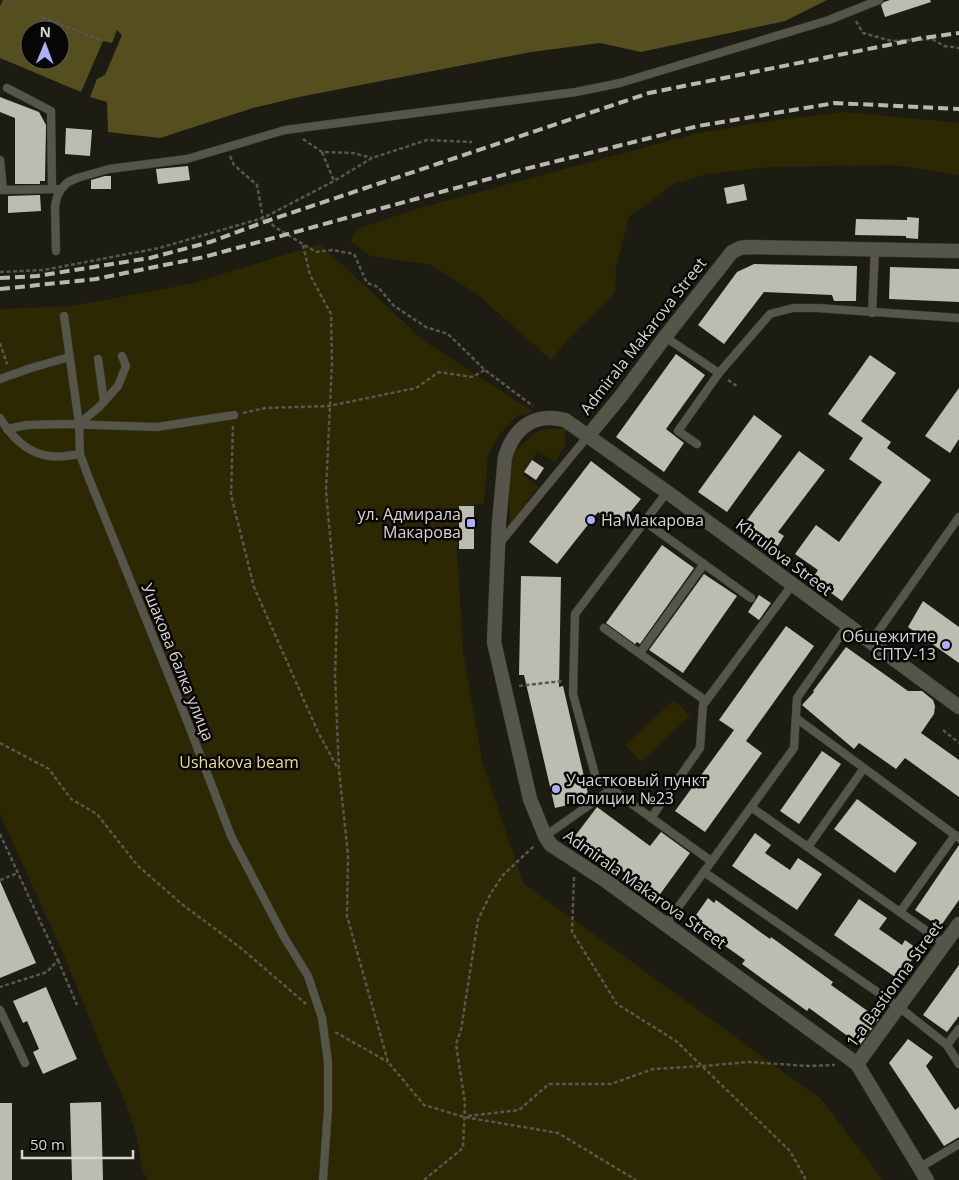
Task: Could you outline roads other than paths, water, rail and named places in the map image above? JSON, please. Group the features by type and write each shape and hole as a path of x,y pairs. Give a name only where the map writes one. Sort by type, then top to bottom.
{"street":[{"name":"Admirala Makarova Street","path":"923,1174 857,1064 606,881 551,845 545,836 530,799 494,642 498,546 505,457 508,448 529,423 536,419 548,417 565,420 588,436 621,396 725,258 732,252 740,248 959,251"},
{"name":"Khrulova Street","path":"588,436 959,707"},
{"name":"1-a Bastionna Street","path":"857,1064 959,924"}],"lane":[{"path":"56,251 55,206 57,197 61,188 77,178 109,169 187,159 290,130 576,92 620,83 829,20 880,0"},
{"path":"7,88 51,111 52,189"},
{"path":"0,160 2,190 61,188"},
{"path":"872,313 875,249"},
{"path":"697,444 678,431 719,373 770,314 793,308 818,308 959,318"},
{"name":"Ушакова балка улица","path":"64,316 79,424 80,454 231,836 284,937 308,976 322,1018 328,1062 328,1109 323,1180"},
{"path":"665,337 719,373"},
{"path":"79,424 104,402 118,386 126,366 122,356"},
{"path":"0,379 70,357"},
{"path":"98,359 104,402"},
{"path":"7,429 27,425 79,424 156,427 234,415"},
{"path":"0,418 7,429 27,449 50,457 80,454"},
{"path":"498,546 588,436"},
{"path":"666,492 575,614 573,694 596,778 712,862"},
{"path":"870,643 959,517"},
{"path":"644,521 751,598"},
{"path":"640,653 704,564"},
{"path":"651,818 700,748 703,705 792,585"},
{"path":"666,924 794,748 797,698 847,626"},
{"path":"604,628 706,701"},
{"path":"796,718 957,836 900,912"},
{"path":"808,847 864,768"},
{"path":"545,836 612,789"},
{"path":"751,807 945,944"},
{"path":"704,872 899,1007 947,1045 959,1064"},
{"path":"0,1010 25,1063"},
{"path":"947,1045 959,1029"},
{"path":"923,1174 959,1144"}],"railway":[{"path":"0,278 37,276 150,258 210,242 267,221 649,93 923,38 959,33"},
{"path":"0,289 96,279 204,257 525,169 698,126 835,103 959,109"}],"place":[{"name":"На Макарова","path":"591,520"},
{"name":"ул. Адмирала Макарова","path":"471,523"},
{"name":"Общежитие СПТУ-13","path":"946,645"},
{"name":"Участковый пункт полиции №23","path":"556,789"}],"park label":[{"name":"Ushakova beam","path":"239,762"}]}
